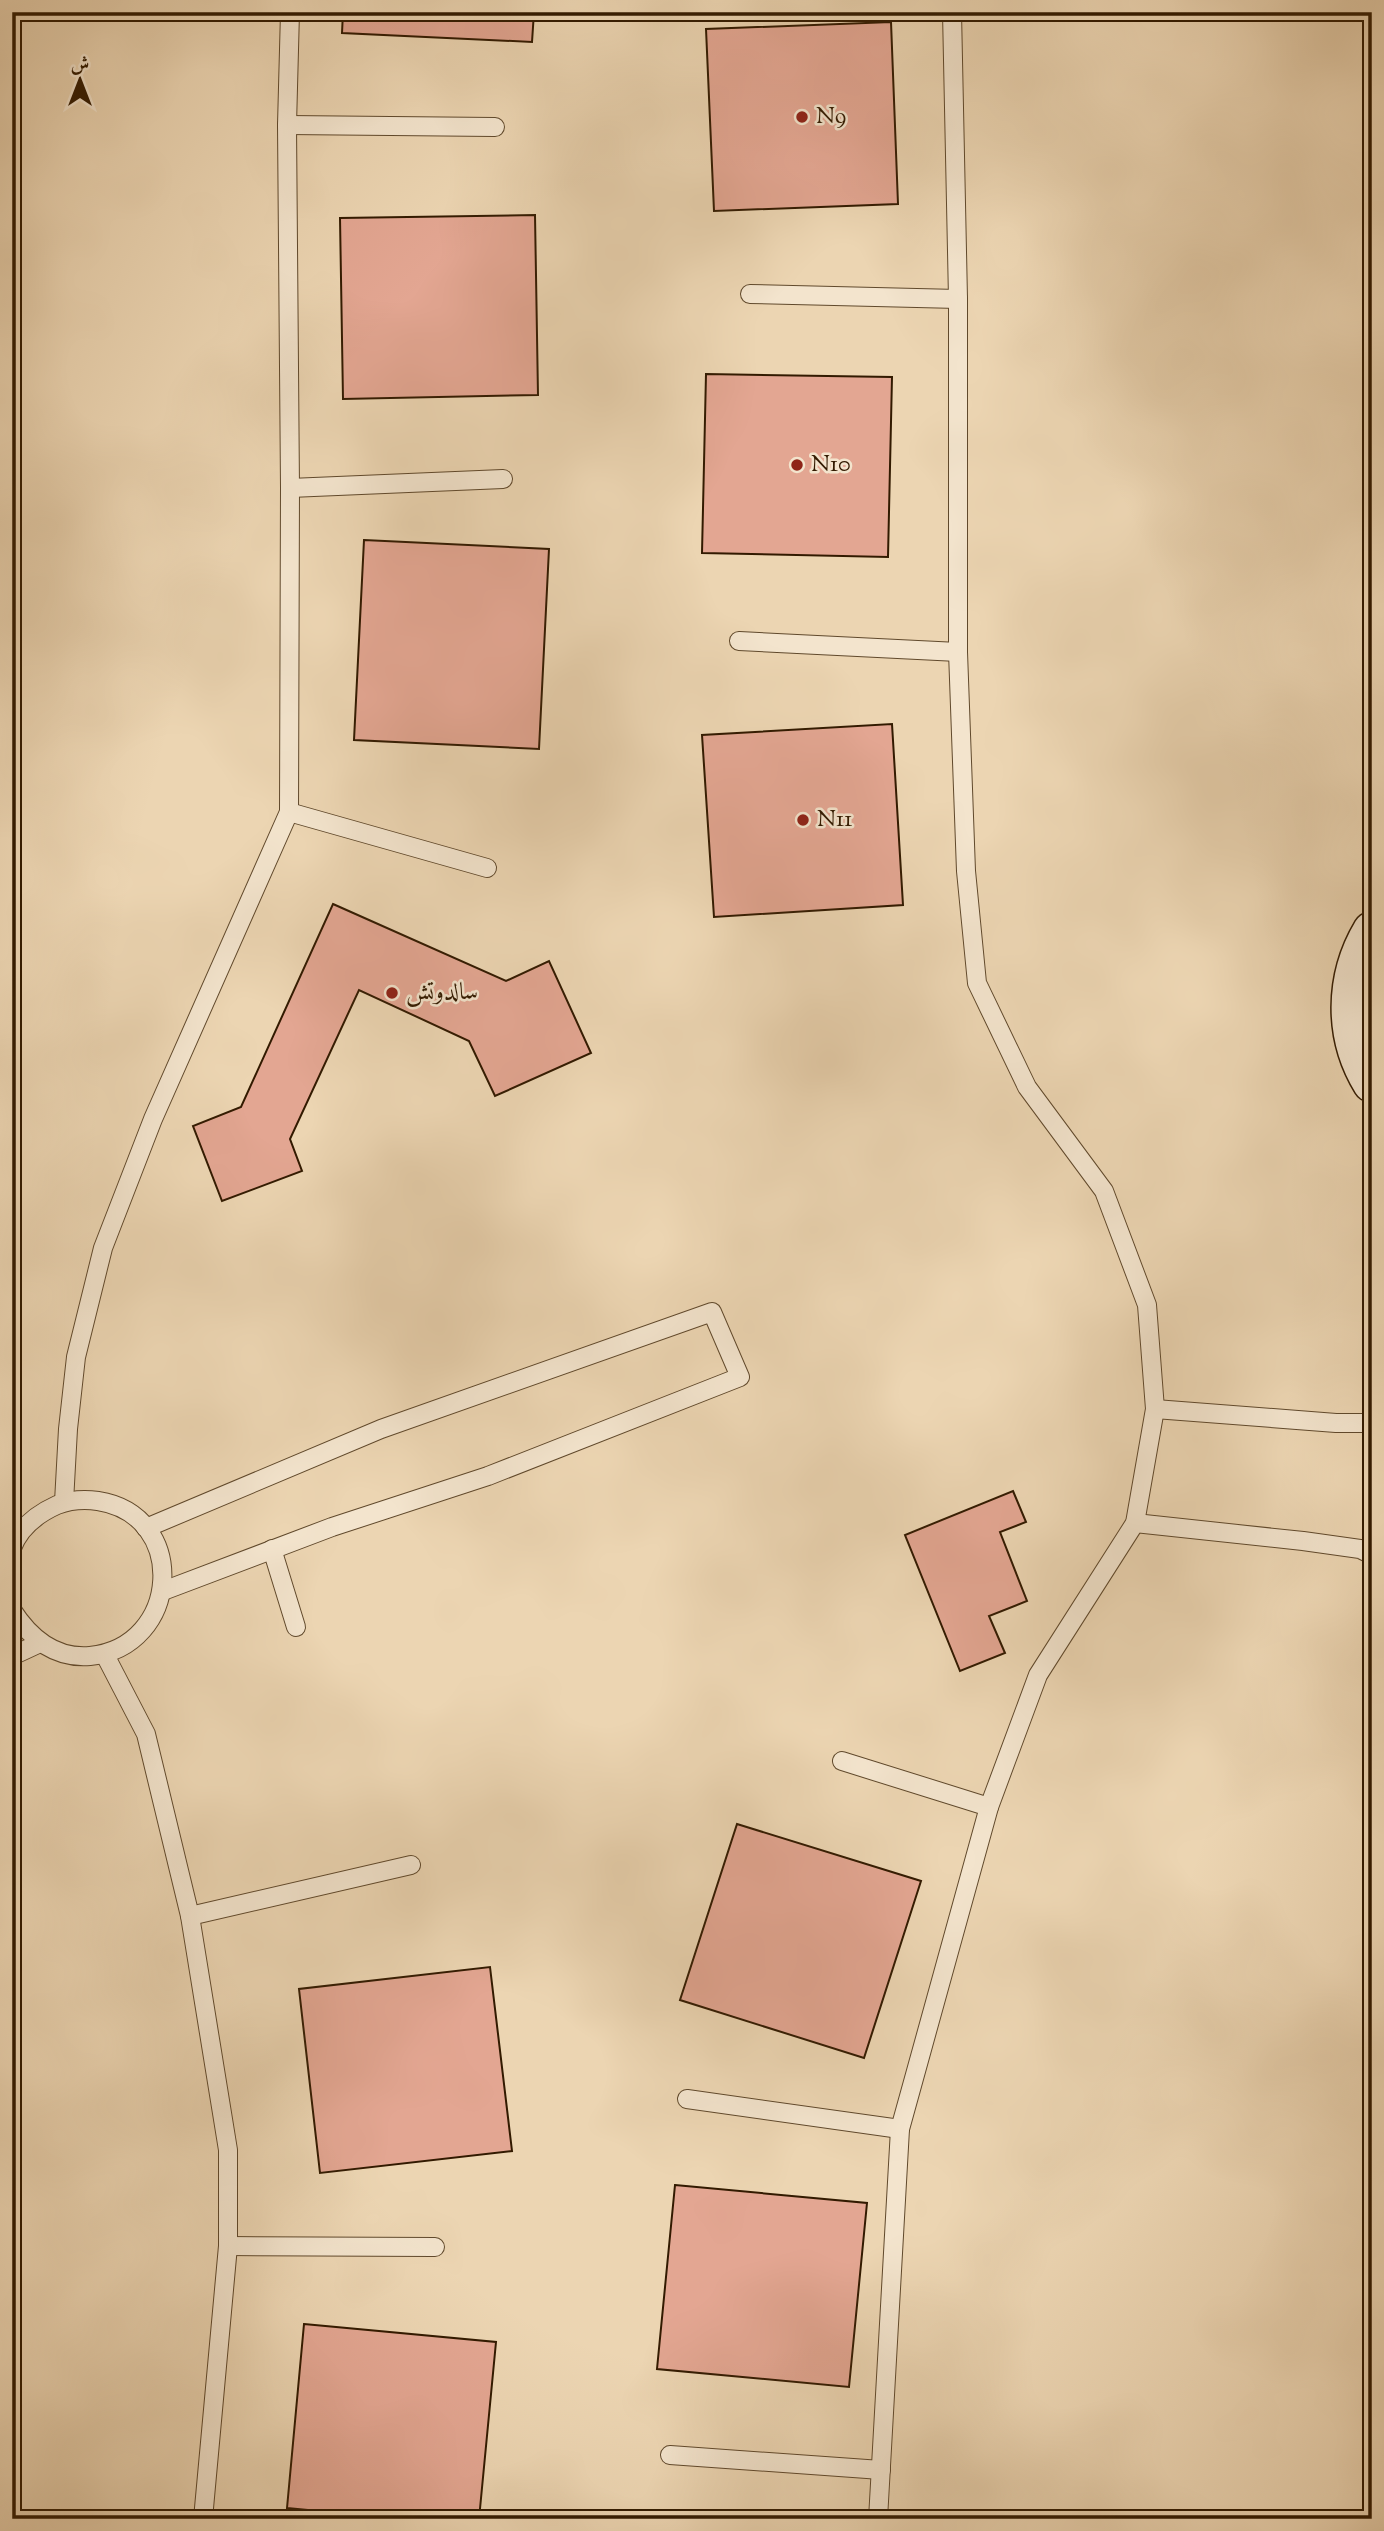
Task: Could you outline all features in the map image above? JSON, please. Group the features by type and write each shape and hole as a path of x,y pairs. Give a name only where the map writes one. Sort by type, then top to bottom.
{"street":[{"path":"1372,931 1361,949 1351,988 1351,1028 1362,1066 1372,1083"}],"lane":[{"path":"64,1502 76,1357 103,1248 153,1119 289,812 287,125 290,12"},
{"path":"878,2519 900,2129 989,1807 1038,1675 1135,1523 1155,1409 1147,1305 1104,1191 1027,1087 977,983 966,871 958,652 958,299 952,12"},
{"path":"287,125 495,127"},
{"path":"750,294 958,299"},
{"path":"290,488 503,479"},
{"path":"738,641 958,652"},
{"path":"289,812 487,868"},
{"path":"146,1528 381,1429 712,1312 740,1377 488,1476 272,1549 163,1591"},
{"path":"1155,1409 1336,1423 1372,1423"},
{"path":"12,1610 24,1628 40,1643 60,1653 83,1657 105,1655 126,1646 143,1631 156,1612 163,1591 163,1569 158,1547 146,1528 129,1513 109,1503 86,1499 64,1502 43,1511 26,1525 13,1545"},
{"path":"1135,1523 1304,1541 1360,1549 1372,1555"},
{"path":"272,1549 296,1627"},
{"path":"12,1656 40,1643"},
{"path":"105,1655 146,1734 190,1916 229,2150 228,2246 203,2519"},
{"path":"842,1761 989,1807"},
{"path":"190,1916 411,1865"},
{"path":"687,2099 900,2129"},
{"path":"228,2246 435,2247"},
{"path":"670,2455 881,2470"}],"building":[{"path":"343,12 534,12 532,42 342,33"},
{"name":"N9","path":"891,22 898,204 714,211 706,29"},
{"path":"535,215 538,395 343,399 340,218"},
{"name":"N10","path":"706,374 892,377 888,557 702,553"},
{"path":"364,540 549,549 539,749 354,740"},
{"name":"N11","path":"892,724 903,905 714,917 702,735"},
{"path":"333,904 506,981 549,961 591,1053 495,1096 469,1041 359,990 290,1139 302,1171 222,1201 193,1126 241,1107"},
{"path":"1013,1491 1026,1522 1000,1532 1027,1601 989,1616 1005,1653 960,1671 905,1535"},
{"path":"737,1824 921,1881 864,2058 680,2000"},
{"path":"490,1967 512,2151 320,2173 299,1989"},
{"path":"675,2185 867,2203 849,2387 657,2369"},
{"path":"304,2324 496,2342 479,2519 402,2519 287,2508"}],"place":[{"name":"N9","path":"802,117"},
{"name":"N10","path":"797,465"},
{"name":"N11","path":"803,820"},
{"name":"سالدوتش","path":"392,993"}]}
